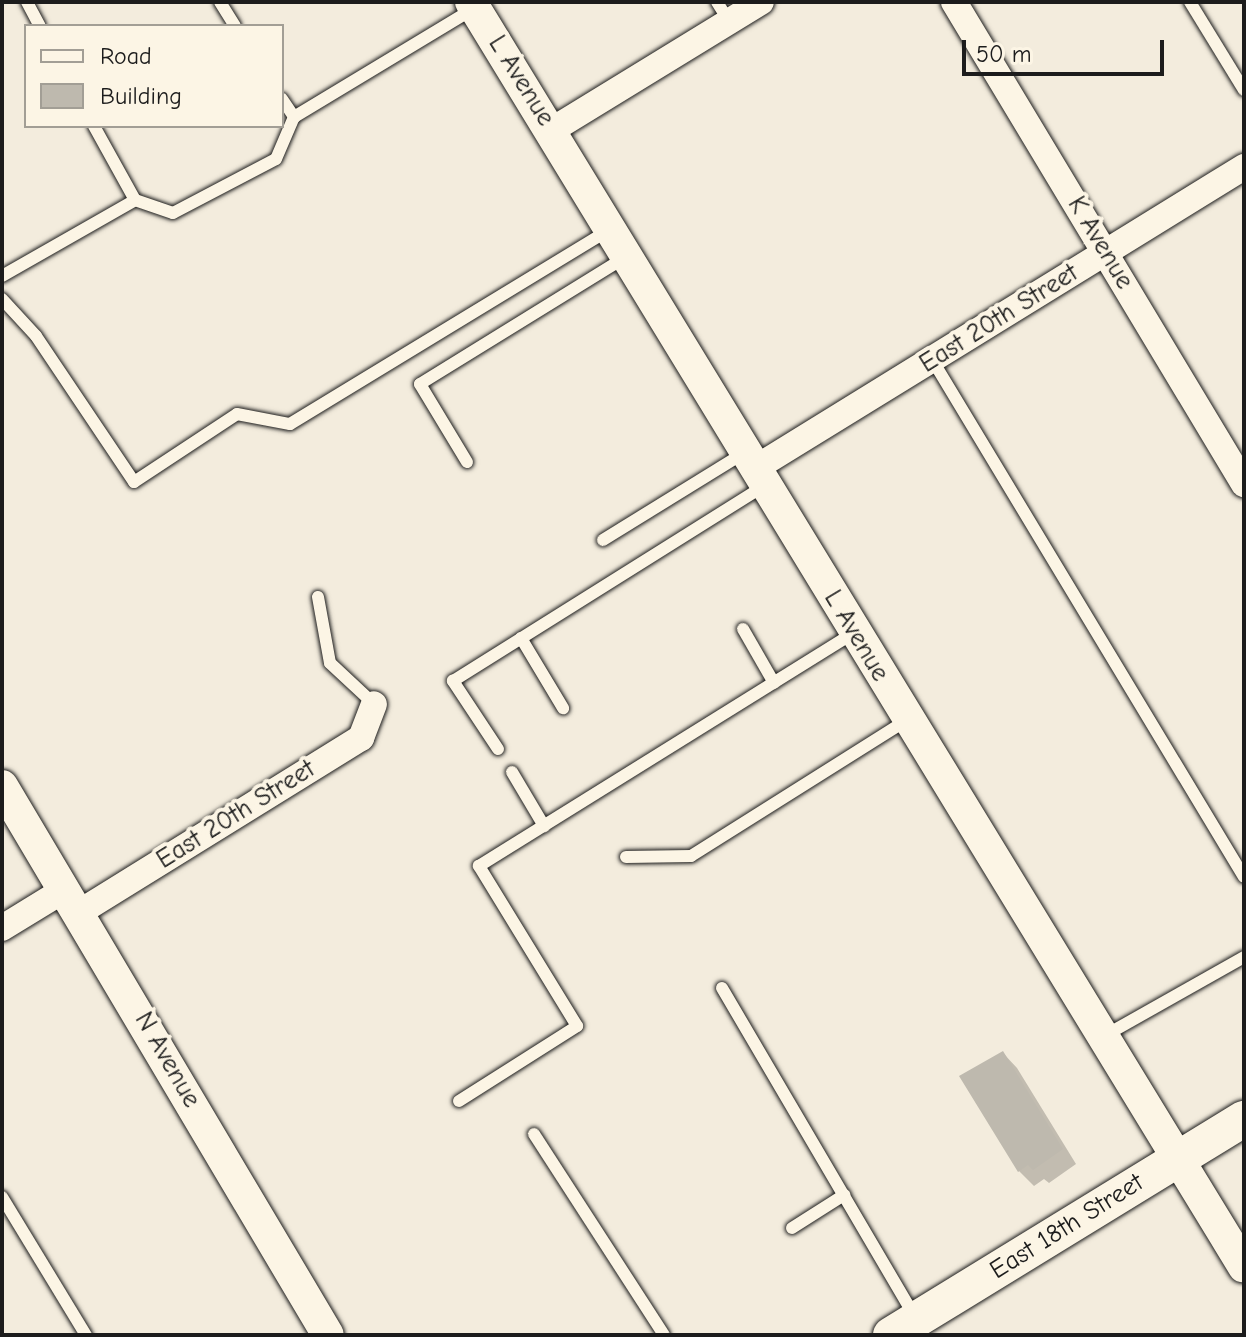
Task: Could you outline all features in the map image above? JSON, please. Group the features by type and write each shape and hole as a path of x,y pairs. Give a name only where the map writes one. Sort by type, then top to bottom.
{"main road":[{"name":"East 18th Street","path":"904,1327 1244,1119"}],"street":[{"path":"552,130 723,12 761,2"},
{"name":"K Avenue","path":"954,2 1244,484"},
{"name":"L Avenue","path":"473,5 552,130 609,230 907,720 1244,1267"},
{"name":"East 20th Street","path":"754,469 1244,167"},
{"name":"East 20th Street","path":"2,928 72,901 361,738 374,704"},
{"name":"N Avenue","path":"2,786 328,1335"}],"lane":[{"path":"27,2 39,24"},
{"path":"220,2 234,24"},
{"path":"1190,2 1244,90"},
{"path":"95,128 135,200 173,213 276,159 294,117 473,5"},
{"path":"284,102 294,117"},
{"path":"2,276 135,200"},
{"path":"2,299 36,336 134,482 237,414 290,424 609,230"},
{"path":"467,462 420,384 626,257"},
{"path":"933,361 1244,877"},
{"path":"603,540 754,469"},
{"path":"498,749 453,681 521,638 754,469"},
{"path":"318,597 330,663 374,704"},
{"path":"743,629 774,683"},
{"path":"459,1101 577,1026 479,866 854,633"},
{"path":"521,638 563,708"},
{"path":"626,857 691,856 907,720"},
{"path":"512,772 544,826"},
{"path":"1101,1037 1244,957"},
{"path":"722,988 844,1195 904,1327"},
{"path":"534,1134 664,1335"},
{"path":"792,1228 844,1195"},
{"path":"2,1197 86,1335"}],"building":[{"path":"1003,1051 1063,1149 1033,1170 1028,1165 1018,1172 959,1076"}]}
